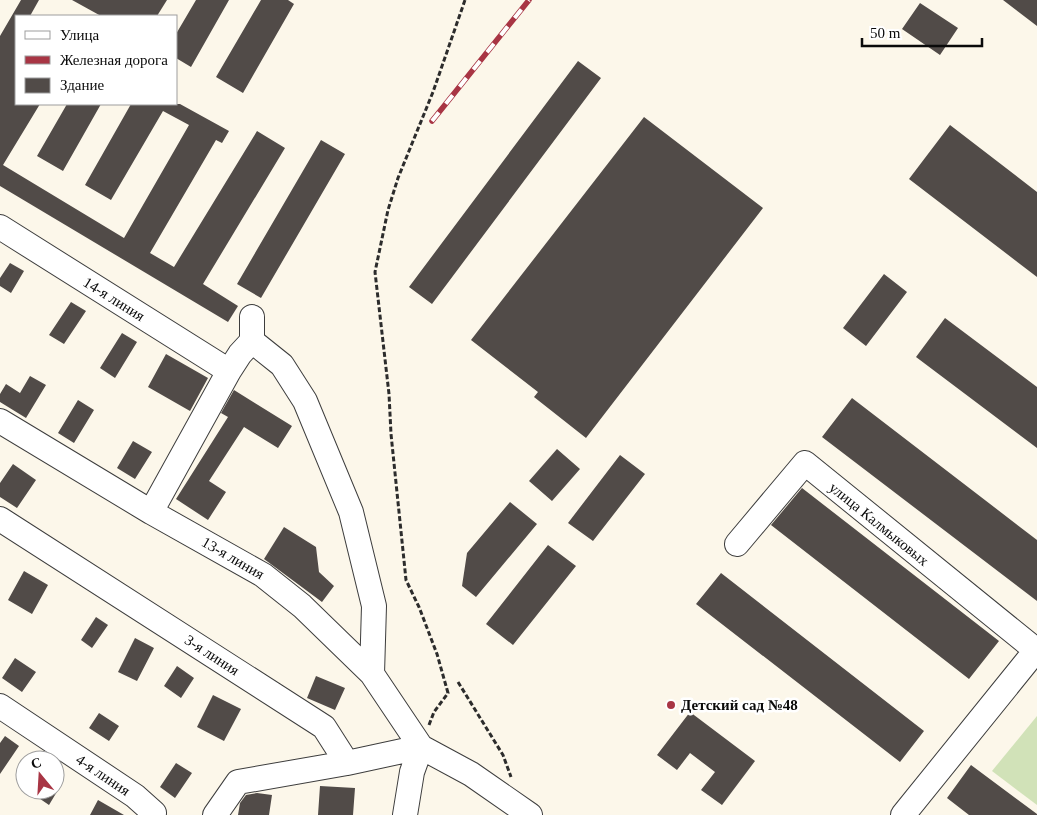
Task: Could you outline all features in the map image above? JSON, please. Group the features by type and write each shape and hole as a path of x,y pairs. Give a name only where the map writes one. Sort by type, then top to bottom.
{"street":[{"name":"14-я линия","path":"0,226 228,372"},
{"path":"151,512 228,372 240,354 252,341 252,318"},
{"path":"252,341 282,366 306,401 351,512 374,606 372,674"},
{"name":"13-я линия","path":"0,421 151,512 263,575 302,606 372,674 421,747"},
{"name":"улица Калмыковых","path":"737,544 805,463 1037,650 903,815"},
{"name":"3-я линия","path":"0,519 324,727 347,763"},
{"name":"4-я линия","path":"0,706 136,796 158,814"},
{"path":"405,815 412,772 421,747"},
{"path":"215,815 238,782 347,763 421,747 471,774 530,815"}],"path":[{"path":"421,747 434,712 448,693 436,654 406,580 389,394 375,272 388,210 398,178 433,92 465,0"},
{"path":"458,682 503,755 513,783"}],"green space":[{"path":"1037,716 1037,805 992,771"}],"building":[{"path":"21,0 39,0 31,15 15,15 15,105 39,105 3,165 124,238 189,125 163,111 111,200 85,185 130,105 180,104 229,131 222,143 216,140 150,253 174,267 257,131 285,148 203,284 238,306 228,322 0,186 0,36"},
{"path":"72,0 167,0 158,15 99,15"},
{"path":"196,0 229,0 191,67 178,59 178,31"},
{"path":"261,0 288,0 294,4 243,93 216,77"},
{"path":"1003,0 1037,0 1037,26"},
{"path":"920,3 958,28 940,55 902,29"},
{"path":"578,61 601,78 432,304 409,287"},
{"path":"66,105 100,105 63,171 37,156"},
{"path":"644,117 763,208 586,438 534,397 538,392 471,340"},
{"path":"950,125 1037,192 1037,277 909,179"},
{"path":"321,140 345,154 261,298 237,284"},
{"path":"10,263 24,271 11,293 0,286 0,278"},
{"path":"884,274 907,292 866,346 843,328"},
{"path":"71,302 86,311 64,344 49,335"},
{"path":"945,318 1037,387 1037,448 916,357"},
{"path":"122,333 137,342 115,378 100,368"},
{"path":"166,354 208,378 190,411 148,387"},
{"path":"30,376 46,385 26,418 0,402 0,394 6,384 20,393"},
{"path":"234,390 292,426 278,448 244,427 209,481 226,492 208,520 176,499 228,417 221,413"},
{"path":"852,398 1037,540 1037,601 822,437"},
{"path":"78,400 94,410 74,443 58,433"},
{"path":"133,441 152,452 135,479 117,468"},
{"path":"557,449 580,469 552,501 529,481"},
{"path":"620,455 645,474 593,541 568,523"},
{"path":"13,464 36,480 17,508 0,497 0,483"},
{"path":"802,488 999,641 969,679 771,525"},
{"path":"510,502 537,524 476,597 462,586 467,553"},
{"path":"284,527 316,547 319,572 334,586 322,602 264,559"},
{"path":"548,545 576,566 513,645 486,624"},
{"path":"24,571 48,585 32,614 8,600"},
{"path":"721,573 924,731 900,762 696,604"},
{"path":"96,617 108,625 92,648 81,640"},
{"path":"135,638 154,648 137,681 118,672"},
{"path":"15,658 36,672 22,692 2,678"},
{"path":"177,666 194,678 181,698 164,686"},
{"path":"316,676 345,688 335,710 307,698"},
{"path":"213,695 241,709 224,741 197,727"},
{"path":"690,712 755,761 722,805 701,790 715,772 690,753 677,770 657,755"},
{"path":"99,713 119,726 109,741 89,728"},
{"path":"5,736 19,746 0,774 0,743"},
{"path":"176,763 192,773 175,798 160,787"},
{"path":"971,765 1037,815 969,815 947,798"},
{"path":"320,786 355,788 353,815 318,815"},
{"path":"257,793 272,795 269,815 238,815 240,803 246,795"},
{"path":"42,800 52,800 49,805"},
{"path":"98,800 124,815 90,815"}],"railway":[{"path":"432,121 529,0"}],"place":[{"name":"Детский сад №48","path":"671,705"}]}
